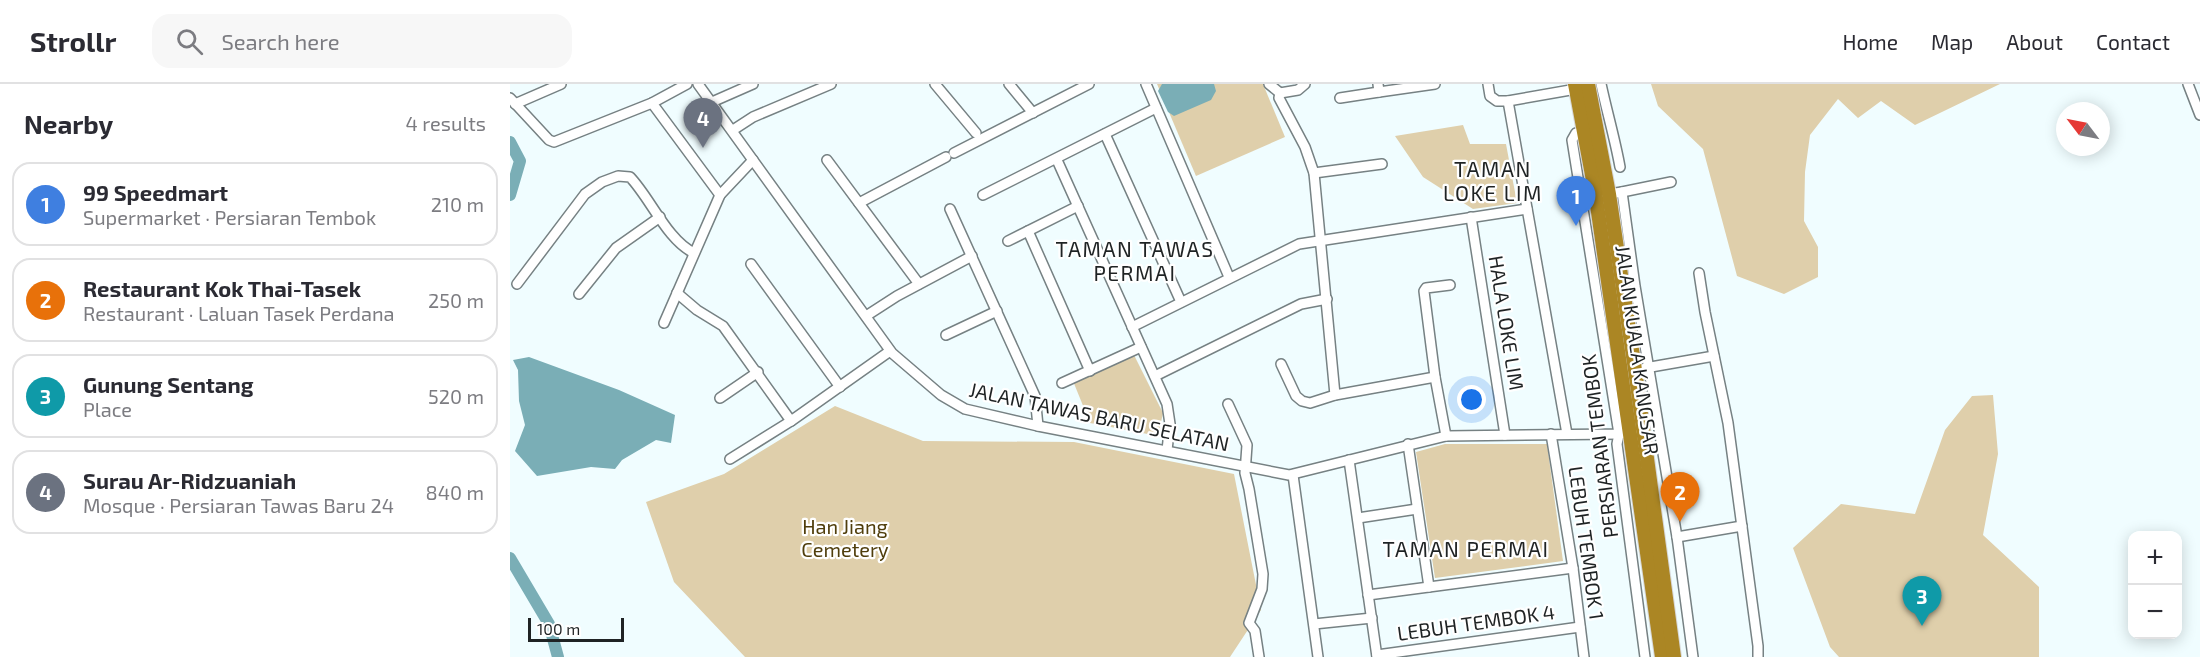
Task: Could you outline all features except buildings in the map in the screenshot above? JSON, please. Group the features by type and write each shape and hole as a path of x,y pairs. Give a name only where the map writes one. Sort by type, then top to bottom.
{"highway":[{"name":"JALAN KUALA KANGSAR","path":"1579,86 1662,657"},
{"name":"JALAN KUALA KANGSAR","path":"1579,86 1615,193 1642,369 1630,432 1668,607 1674,657"},
{"path":"1651,586 1655,589 1660,603 1668,607 1663,612 1661,627 1657,632"}],"street":[{"path":"561,84 512,101 552,142 652,103 687,84"},
{"name":"JALAN TAWAS BARU SELATAN","path":"698,84 733,129 890,351 956,405 970,411 1293,475 1446,436 1630,432"},
{"path":"712,102 753,84"},
{"path":"733,129 753,117 831,84"},
{"path":"935,84 976,133"},
{"path":"1009,84 1033,113"},
{"path":"859,203 1089,84"},
{"path":"1146,84 1229,277"},
{"path":"1269,84 1280,97 1305,147 1314,173 1335,395"},
{"path":"1280,97 1298,90 1305,84"},
{"path":"1340,98 1378,88 1435,84"},
{"path":"1488,84 1493,100 1508,101 1579,86"},
{"path":"1540,84 1542,95"},
{"path":"1601,84 1620,167"},
{"path":"2188,84 2200,115"},
{"path":"1508,101 1567,434"},
{"path":"652,103 720,195"},
{"path":"983,195 1057,160 1156,108"},
{"path":"1106,134 1181,302"},
{"path":"1602,157 1618,156"},
{"path":"664,323 720,195 753,160"},
{"path":"827,160 919,284"},
{"path":"1057,160 1155,376 1169,413 1167,450"},
{"path":"1314,173 1383,164"},
{"path":"517,284 585,194 602,182 618,176 630,177 642,190 679,243 694,253"},
{"path":"1615,193 1671,182"},
{"path":"1008,241 1078,206"},
{"path":"950,208 1035,396 1038,426"},
{"path":"1132,327 1290,247 1321,239 1527,209"},
{"path":"579,294 616,248 660,217"},
{"name":"HALA LOKE LIM","path":"1471,217 1505,435"},
{"path":"1028,231 1090,371"},
{"path":"866,316 972,256"},
{"path":"751,264 840,387"},
{"path":"1699,273 1728,423 1758,657"},
{"path":"1446,436 1424,295 1426,288 1450,285"},
{"path":"677,293 723,326 792,421"},
{"path":"1155,376 1302,304 1327,299"},
{"path":"946,335 997,311"},
{"path":"1062,383 1141,347"},
{"path":"730,459 792,421 890,351"},
{"path":"1693,657 1677,537 1642,369 1714,356"},
{"path":"1281,364 1296,396 1302,401 1310,402 1335,395 1435,377"},
{"path":"720,398 758,372"},
{"path":"1228,404 1247,445 1244,466 1263,574 1262,589 1249,623 1255,631 1259,657"},
{"name":"PERSIARAN TEMBOK","path":"1630,432 1617,444 1645,657"},
{"name":"LEBUH TEMBOK 1","path":"1551,434 1573,568 1584,657"},
{"path":"1408,444 1429,587"},
{"path":"1349,460 1377,656"},
{"path":"1293,475 1318,657"},
{"path":"1358,518 1417,509"},
{"path":"1677,537 1742,526"},
{"path":"1368,595 1573,568"},
{"path":"1668,607 1685,604"},
{"path":"1314,624 1372,618"},
{"name":"LEBUH TEMBOK 4","path":"1377,656 1580,627"}],"green space":[{"path":"1157,84 1263,84 1285,137 1196,176"},
{"path":"1651,84 2000,84 1915,125 1881,101 1858,118 1838,99 1810,135 1805,172 1804,221 1818,247 1818,277 1784,294 1737,276 1703,149 1658,106"},
{"path":"1463,125 1470,144 1506,144 1517,203 1473,209 1423,177 1395,136"},
{"path":"1134,355 1163,413 1158,436 1090,423 1073,381"},
{"path":"1993,395 1998,454 1983,535 2039,587 2039,657 1839,657 1830,647 1793,548 1841,504 1915,514 1945,430 1972,396"},
{"name":"Han Jiang Cemetery","path":"835,406 923,441 1074,442 1234,474 1261,610 1230,657 745,657 674,582 646,502 724,474"},
{"path":"1445,444 1547,444 1563,561 1435,578 1416,452"}],"water":[{"path":"1162,84 1214,84 1216,91 1211,100 1174,116 1168,112 1158,91"},
{"path":"529,357 619,390 675,415 671,443 656,440 622,460 615,469 591,467 537,476 515,451 525,425 519,401 518,370 513,360"}],"waterway":[{"path":"510,142 520,161 510,195"},
{"path":"510,558 549,624 558,657"}],"place":[{"name":"Surau Ar-Ridzuaniah","path":"703,148"},
{"name":"99 Speedmart","path":"1576,226"},
{"name":"Restaurant Kok Thai-Tasek","path":"1680,522"},
{"name":"Gunung Sentang","path":"1922,626"}],"district":[{"name":"TAMAN LOKE LIM","path":"1493,182"},
{"name":"TAMAN TAWAS PERMAI","path":"1135,262"},
{"name":"TAMAN PERMAI","path":"1466,550"}]}
